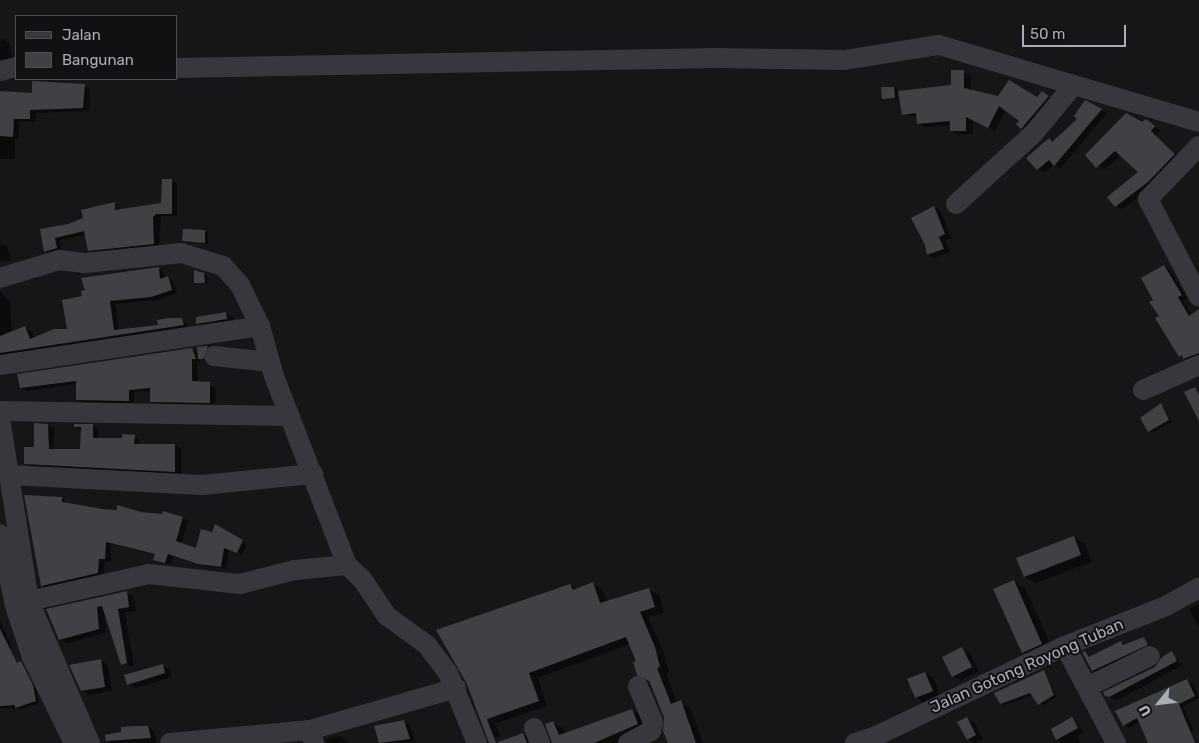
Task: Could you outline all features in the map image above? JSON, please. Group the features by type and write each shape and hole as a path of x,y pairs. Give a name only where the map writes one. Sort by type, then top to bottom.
{"street":[{"path":"178,68 716,58 845,60 939,45 1072,87 1127,100 1199,122"},
{"path":"0,71 15,67"},
{"path":"956,204 1033,134 1072,87"},
{"path":"1199,146 1148,199 1192,263 1199,297"},
{"path":"0,278 59,260 79,263 181,253 223,266 240,285 260,326 270,362 347,564 362,579 387,616 427,645 456,688 477,743"},
{"path":"0,365 260,326"},
{"path":"214,356 270,362"},
{"path":"1143,390 1199,365"},
{"path":"0,411 290,416"},
{"path":"0,418 10,475 17,538 29,601 90,743"},
{"path":"10,475 202,485 313,474"},
{"path":"0,534 15,606 32,657 74,743"},
{"path":"29,601 149,574 240,584 295,570 347,564"},
{"name":"Jalan Gotong Royong Tuban","path":"855,743 878,739 1065,646 1166,606 1199,588"},
{"path":"1065,646 1116,743"},
{"path":"1087,687 1150,656"},
{"path":"628,743 651,731 653,722 638,686"},
{"path":"170,743 312,737 456,688"}],"building":[{"path":"951,70 964,70 964,88 998,96 1009,80 1037,97 1042,91 1049,96 1021,129 1016,124 1019,121 999,106 988,128 966,117 966,131 950,131 950,121 917,124 916,113 902,115 898,91 951,85"},
{"path":"32,81 85,84 83,108 30,110 30,119 14,119 13,137 0,136 0,91 32,93"},
{"path":"881,87 894,87 895,98 882,99"},
{"path":"1085,100 1102,109 1054,166 1049,160 1037,170 1026,158 1049,138 1052,142 1077,119 1074,116"},
{"path":"1126,113 1142,122 1146,119 1155,126 1151,131 1175,154 1148,182 1115,207 1107,197 1138,172 1115,151 1096,168 1085,155"},
{"path":"162,179 172,179 172,214 156,214 153,217 154,244 88,251 84,231 55,238 57,248 44,252 40,229 68,224 83,218 81,210 115,202 115,210 161,203"},
{"path":"934,206 945,234 939,237 944,249 927,255 925,245 911,218"},
{"path":"183,229 205,230 205,243 182,241"},
{"path":"1164,265 1182,295 1178,297 1189,316 1199,309 1199,353 1183,359 1182,355 1179,357 1155,318 1159,316 1149,302 1153,300 1141,278"},
{"path":"159,267 160,279 168,276 172,290 151,297 110,301 114,330 158,325 157,320 168,318 182,318 184,325 0,353 0,336 25,326 30,339 54,329 67,329 62,300 82,296 81,291 85,290 81,278"},
{"path":"194,270 204,273 205,283 194,283"},
{"path":"226,312 227,319 196,324 196,317"},
{"path":"208,346 203,359 198,359 197,347"},
{"path":"192,348 196,359 192,359 192,381 210,382 210,403 150,402 150,388 129,390 129,401 76,400 76,381 20,388 17,374"},
{"path":"1195,387 1199,395 1199,421 1184,392"},
{"path":"1161,403 1169,420 1148,432 1140,418"},
{"path":"34,423 48,424 49,449 80,449 81,427 74,427 74,424 93,424 93,438 122,438 122,434 135,435 134,444 175,444 175,472 24,464 24,447 34,447"},
{"path":"24,495 62,497 62,502 103,509 117,510 117,505 141,512 162,514 163,511 183,517 176,541 196,548 201,529 212,532 215,524 243,540 237,553 224,548 221,567 198,564 168,554 165,563 153,560 155,554 106,542 105,559 99,559 98,573 41,586"},
{"path":"1074,536 1081,555 1024,577 1016,558"},
{"path":"1014,580 1042,644 1022,653 993,589"},
{"path":"593,582 600,603 649,588 655,607 640,612 655,647 660,667 657,668 671,704 681,700 696,743 668,743 663,731 664,717 649,681 637,675 633,662 636,661 626,637 529,673 539,701 487,719 496,743 489,743 467,684 436,630 570,584 573,590"},
{"path":"127,591 129,607 118,609 127,663 121,665 102,606 97,607 99,629 59,640 46,609"},
{"path":"0,629 17,663 21,661 33,685 36,701 15,708 15,705 0,706"},
{"path":"1144,637 1148,645 1092,671 1082,652 1085,651 1089,657 1121,641 1123,645"},
{"path":"962,647 972,667 952,677 942,657"},
{"path":"1172,651 1177,661 1109,697 1105,696 1103,692 1155,667 1162,657"},
{"path":"101,659 105,687 81,691 69,665"},
{"path":"163,664 165,673 127,685 124,675"},
{"path":"1044,670 1054,695 1038,705 1030,693 1000,704 994,693"},
{"path":"925,672 933,691 915,698 907,679"},
{"path":"1187,679 1195,696 1179,704 1195,743 1148,743 1137,718 1123,726 1115,711"},
{"path":"632,709 638,724 594,743 552,743 545,724 553,721 559,735"},
{"path":"967,717 976,735 967,740 957,722"},
{"path":"1072,717 1078,728 1056,740 1051,729"},
{"path":"404,720 410,739 379,743 374,726"},
{"path":"148,726 151,738 106,741 105,735 121,732 121,727"},
{"path":"523,733 527,743 498,743 498,742"}]}
